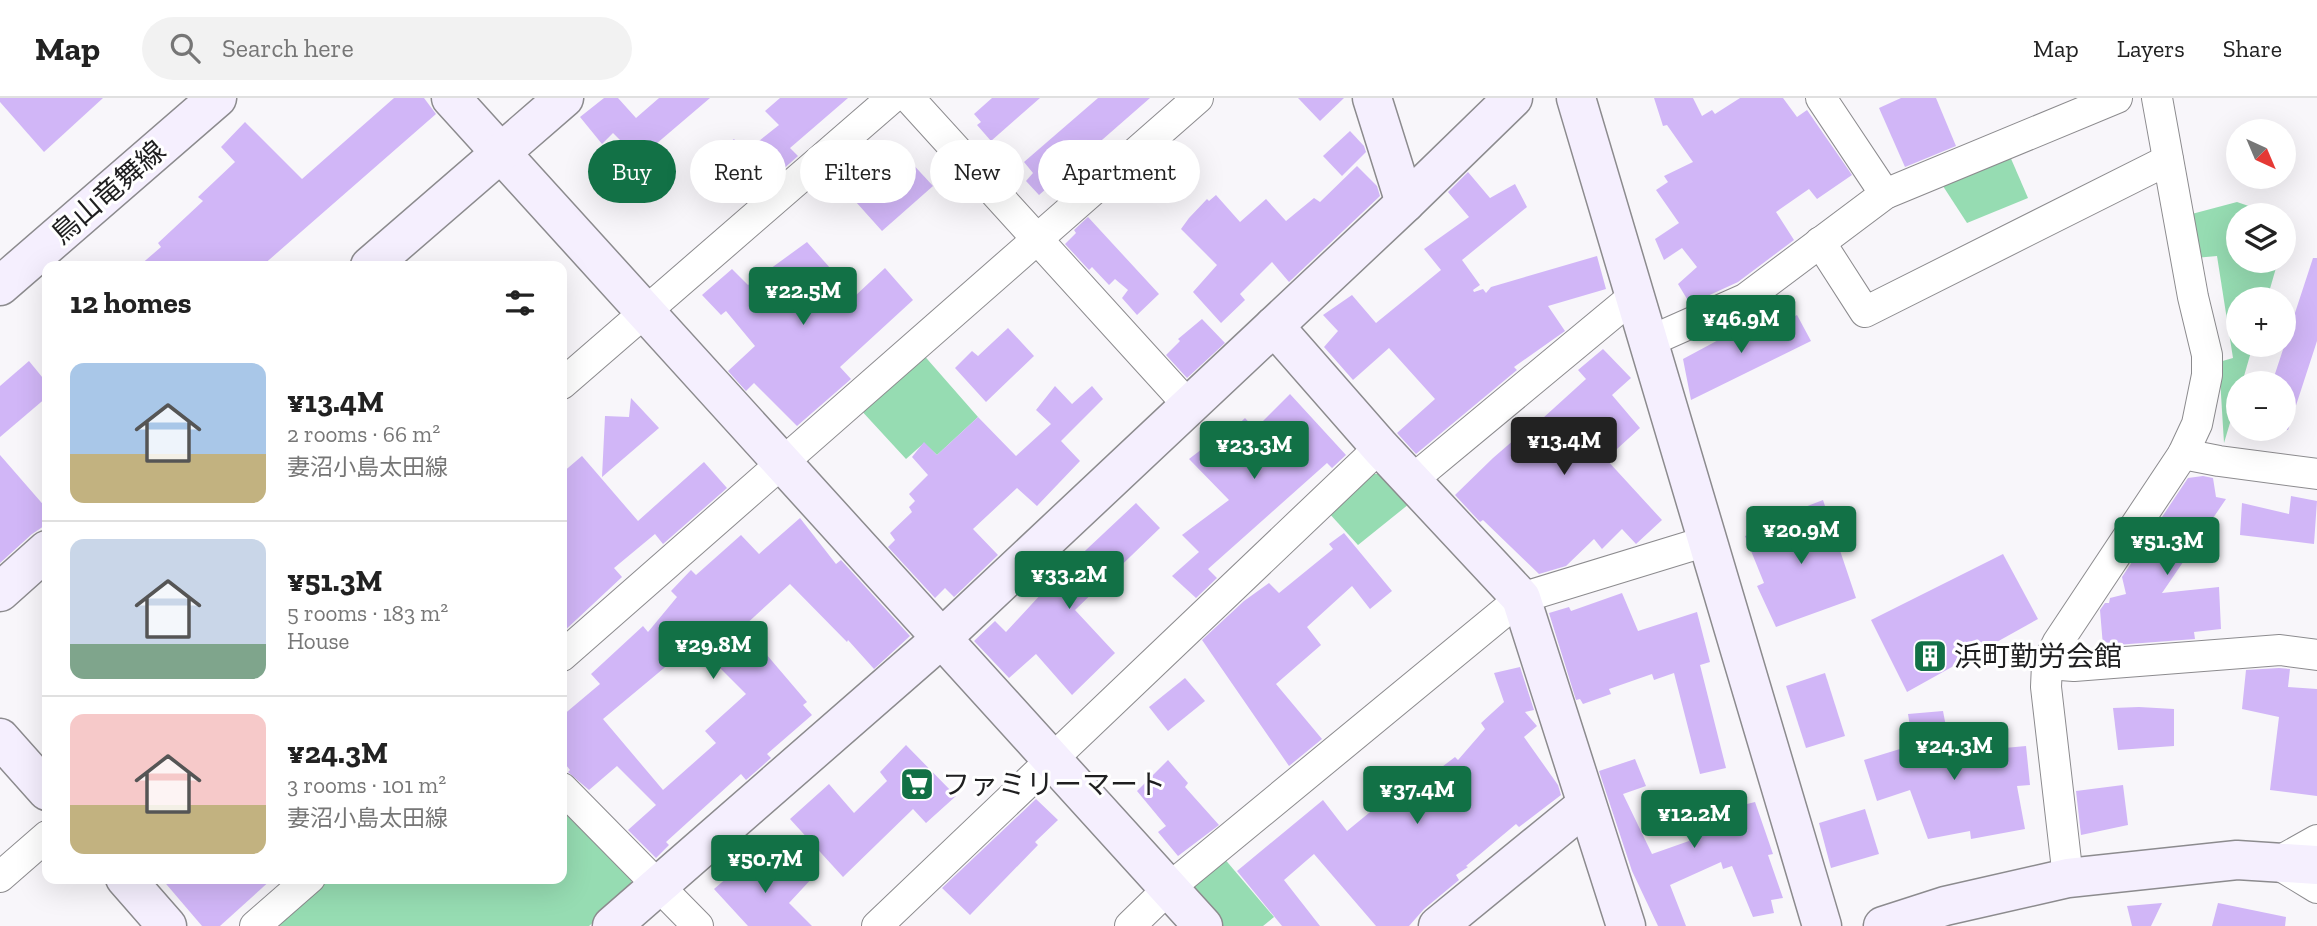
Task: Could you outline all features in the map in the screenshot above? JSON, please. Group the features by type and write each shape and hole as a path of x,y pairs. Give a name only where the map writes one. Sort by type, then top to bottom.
{"street":[{"name":"鳥山竜舞線","path":"0,286 217,98"},
{"path":"451,98 1203,926"},
{"path":"376,261 564,98"},
{"path":"567,380 891,98"},
{"path":"909,98 1189,406"},
{"path":"567,652 1198,98"},
{"path":"1372,98 1405,203"},
{"path":"612,926 942,638 1513,98"},
{"path":"1576,98 1822,926"},
{"path":"1821,98 1885,194"},
{"path":"1648,342 1745,299 1885,194 2117,98"},
{"path":"2067,878 2046,687 2047,664 2058,642 2183,454 2197,424 2207,375 2207,355 2193,297 2157,98"},
{"path":"1820,242 1865,312 2168,160"},
{"path":"1411,481 1634,296"},
{"path":"1274,326 1380,447 1521,598 1626,926"},
{"path":"877,926 1380,447"},
{"path":"2183,454 2317,474"},
{"path":"1130,926 1169,888 1521,598 1707,541"},
{"path":"0,592 42,554"},
{"path":"2047,664 2074,666 2280,650 2317,655"},
{"path":"0,738 42,785"},
{"path":"567,793 698,926"},
{"path":"1438,926 1586,805"},
{"path":"0,877 42,840"},
{"path":"2276,863 2317,840"},
{"path":"1883,926 1945,906 2067,878 2237,860 2317,865"},
{"path":"2276,863 2317,888"},
{"path":"130,884 167,926"},
{"path":"255,926 303,884"}],"green space":[{"path":"2009,154 2028,198 1967,223 1941,183"},
{"path":"2226,205 2226,273 2275,273 2270,287 2226,287 2226,313 2217,256 2195,258 2188,215"},
{"path":"921,352 978,417 937,455 924,443 906,459 859,408"},
{"path":"2250,357 2245,371 2226,371 2224,443 2219,362"},
{"path":"1368,474 1381,474 1409,504 1358,545 1328,512"},
{"path":"567,809 631,875 632,889 589,926 271,926 319,884 567,884"},
{"path":"1223,857 1274,917 1263,926 1217,926 1190,897 1191,881"}],"building":[{"path":"0,98 103,98 44,152 0,102"},
{"path":"394,98 424,98 436,114 268,261 145,261 161,247 158,243 203,201 198,197 235,162 221,147 245,122 302,179"},
{"path":"604,98 618,98 636,118 659,98 710,98 661,140 620,140 613,133 606,140 599,140 580,117"},
{"path":"780,98 848,98 790,148 798,156 786,167 786,140 760,140 779,125 765,111"},
{"path":"992,98 1040,98 992,140 977,125 981,122 974,114"},
{"path":"1098,98 1150,98 1102,140 1049,140"},
{"path":"1298,98 1344,98 1320,121"},
{"path":"1654,98 1693,98 1702,116 1712,110 1715,114 1740,98 1783,98 1797,117 1807,110 1852,175 1817,199 1809,189 1776,212 1794,240 1738,282 1690,304 1678,284 1697,267 1682,248 1664,260 1655,239 1679,223 1656,190 1668,182 1664,176 1693,162 1667,125 1663,126"},
{"path":"1901,98 1936,98 1956,146 1905,167 1879,108"},
{"path":"1350,131 1366,152 1342,176 1323,156"},
{"path":"1038,150 1038,194 1026,181 1033,173 1024,162"},
{"path":"1357,166 1377,186 1380,196 1289,282 1272,262 1240,294 1245,300 1221,323 1193,292 1217,265 1181,229 1189,218 1207,199 1209,201 1216,195 1240,222 1266,199 1286,221 1314,198 1320,202"},
{"path":"916,168 930,183 930,189 916,201"},
{"path":"1468,172 1490,198 1515,184 1527,207 1462,260 1480,285 1474,292 1483,289 1486,293 1491,287 1597,256 1606,289 1548,306 1565,331 1514,367 1517,370 1416,454 1397,433 1435,399 1389,348 1353,380 1324,347 1338,331 1323,315 1352,295 1376,323 1441,270 1424,249 1469,217 1448,192"},
{"path":"857,203 914,203 882,231"},
{"path":"1088,217 1159,294 1137,315 1122,298 1128,290 1115,279 1109,285 1092,267 1089,270 1065,244 1076,233 1074,230"},
{"path":"807,242 855,296 885,268 913,300 840,367 851,379 797,426 754,383 746,391 728,371 755,346 726,311 721,315 702,295 732,269 748,285"},
{"path":"2313,258 2317,258 2317,341 2296,405 2296,371 2276,371 2281,357 2296,357 2296,310"},
{"path":"1797,315 1811,341 1691,400 1683,359 1750,323 1760,334"},
{"path":"1202,319 1225,343 1187,378 1166,355 1180,341 1178,339"},
{"path":"1008,328 1034,356 986,402 955,368 972,351 978,356"},
{"path":"1603,349 1631,378 1612,395 1640,428 1606,459 1662,520 1636,544 1622,529 1602,549 1594,539 1566,566 1539,574 1483,520 1480,522 1455,495 1493,458 1530,426 1532,428 1586,379 1578,370"},
{"path":"29,361 42,377 42,401 0,437 0,386"},
{"path":"1055,386 1072,404 1092,386 1103,399 1061,441 1080,461 1037,506 1017,488 973,529 998,555 954,597 945,588 935,598 888,547 895,540 890,533 912,512 909,507 915,501 909,494 928,475 912,457 924,442 937,455 978,417 1016,456 1051,424 1036,410"},
{"path":"1290,394 1346,455 1332,468 1327,463 1208,569 1217,578 1196,598 1172,576 1199,552 1182,535 1229,500 1189,459 1215,439 1219,443 1245,418 1255,429"},
{"path":"631,398 659,428 602,477 605,416 629,417"},
{"path":"0,455 42,503 42,527 0,563"},
{"path":"582,456 638,521 704,462 727,488 663,544 655,534 614,568 622,577 567,628 567,469"},
{"path":"2188,478 2213,478 2216,497 2226,499 2162,593 2219,587 2221,629 2194,632 2195,639 2103,646 2100,610 2105,603 2109,603 2110,598 2126,594 2122,577"},
{"path":"2291,496 2317,501 2314,544 2240,535 2242,503 2289,514"},
{"path":"1823,500 1856,598 1776,627 1757,586 1764,583 1745,536 1776,526 1792,512"},
{"path":"1136,503 1160,528 1075,610 1115,653 1072,695 1036,654 1009,678 974,641 995,621 1006,632 1054,580"},
{"path":"800,518 836,564 841,560 910,636 874,669 790,584 743,627 807,702 803,705 812,715 767,754 771,758 746,780 741,774 666,842 669,845 656,858 628,830 656,805 617,766 589,790 568,772 567,712 600,684 591,674 643,626 648,632 677,597 671,591 691,570 696,575 741,535 759,554","holes":["694,643 707,660 710,658 746,694 705,731 716,743 663,790 603,719"]},
{"path":"1344,533 1392,591 1370,609 1352,586 1307,627 1321,645 1276,684 1322,739 1289,766 1202,640 1244,601 1269,583 1279,593 1333,549 1329,544"},
{"name":"浜町勤労会館","path":"2003,554 2038,619 1907,692 1871,620"},
{"path":"1622,593 1638,631 1697,612 1710,662 1700,665 1726,768 1700,774 1674,673 1654,680 1652,674 1609,689 1611,694 1583,704 1580,699 1576,700 1549,613 1569,607 1571,611"},
{"path":"1520,667 1534,710 1525,712 1537,726 1524,737 1558,785 1561,795 1519,827 1516,824 1466,866 1468,867 1456,875 1459,880 1424,909 1409,926 1376,926 1314,854 1284,880 1320,926 1282,926 1237,871 1323,800 1347,831 1403,785 1409,792 1455,757 1458,760 1485,729 1481,723 1504,702 1494,673"},
{"path":"2290,669 2288,687 2317,689 2317,796 2270,790 2279,717 2242,709 2246,670"},
{"path":"1825,673 1845,736 1806,748 1786,686"},
{"path":"1185,678 1205,701 1168,731 1149,707"},
{"path":"2113,708 2174,709 2174,746 2118,750"},
{"path":"1943,711 1951,753 2026,746 2030,785 2017,786 2025,829 1971,839 1970,831 1928,839 1910,790 1877,801 1864,760 1913,745 1908,714"},
{"path":"906,745 956,796 926,823 913,809 843,877 790,819 829,784 854,813 887,781 880,772"},
{"path":"1635,759 1646,786 1623,794 1652,854 1689,841 1684,816 1707,811 1707,814 1755,802 1773,854 1768,855 1783,898 1771,900 1774,913 1753,917 1732,866 1723,869 1721,862 1670,885 1686,926 1658,926 1632,871 1599,771"},
{"path":"1168,760 1188,783 1185,787 1219,825 1178,856 1158,832 1166,826 1137,791"},
{"path":"2123,785 2128,825 2081,835 2076,791"},
{"path":"1036,799 1058,820 1035,842 1038,845 970,915 942,888"},
{"path":"1865,809 1879,854 1831,868 1819,823"},
{"path":"750,858 772,881 789,865 815,875 789,903 812,926 748,926 714,889"},
{"path":"166,884 266,884 220,926 202,926"},
{"path":"2162,903 2151,926 2132,926 2127,906"},
{"path":"2218,903 2286,917 2285,926 2212,926"}],"place":[{"name":"浜町勤労会館","path":"1930,656"},
{"name":"ファミリーマート","path":"917,784"}]}
